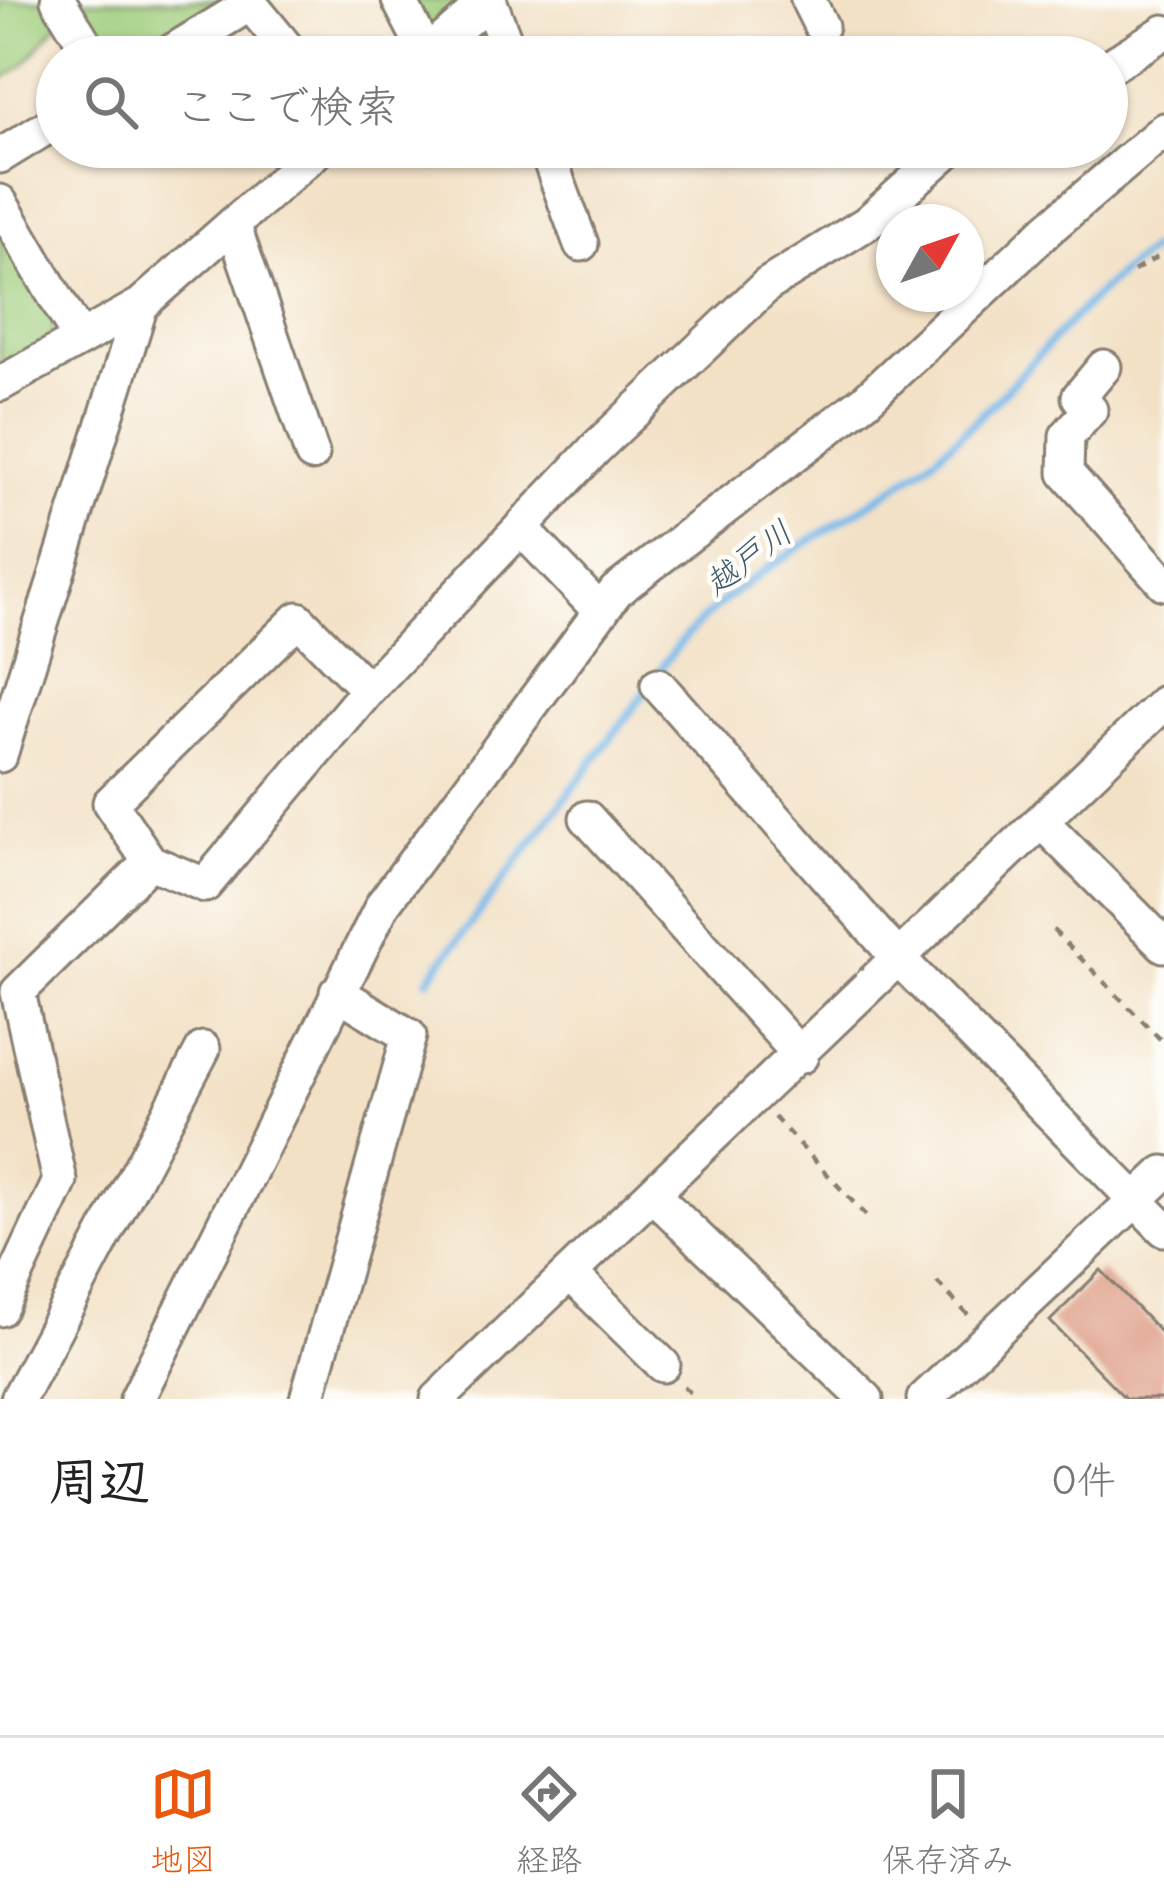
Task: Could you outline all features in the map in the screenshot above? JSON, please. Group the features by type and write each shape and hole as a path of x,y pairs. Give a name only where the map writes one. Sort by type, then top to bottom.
{"street":[{"path":"58,0 80,36"},
{"path":"399,0 416,36"},
{"path":"448,36 489,0 503,36"},
{"path":"195,36 248,2 276,36"},
{"path":"1128,55 1164,32"},
{"path":"1128,161 1164,130"},
{"path":"0,156 36,135"},
{"path":"0,384 141,304 297,168"},
{"path":"553,168 581,244"},
{"path":"368,690 298,619 110,803 150,862 205,885 368,690 597,447 767,285 867,223 929,168"},
{"path":"137,1399 383,904 616,591 866,400 1119,168"},
{"path":"0,202 80,339"},
{"path":"233,224 312,454"},
{"path":"0,755 141,304"},
{"path":"1104,368 1079,397 1090,410 1067,436 1066,473 1164,583"},
{"path":"521,527 601,612"},
{"path":"658,685 900,960 1164,1229"},
{"path":"438,1399 1164,703"},
{"path":"587,818 801,1055"},
{"path":"1042,822 1164,945"},
{"path":"0,1309 59,1181 12,1030 17,992 150,862"},
{"path":"307,1399 409,1036 337,992"},
{"path":"18,1399 203,1049"},
{"path":"924,1399 1164,1173"},
{"path":"653,1195 866,1399"},
{"path":"570,1273 663,1365"}],"path":[{"path":"1134,271 1164,253"},
{"path":"1053,930 1164,1042"},
{"path":"756,1098 868,1218"},
{"path":"937,1282 989,1337"}],"green space":[{"path":"0,0 47,0 60,21 48,36 36,36 36,50 0,81"},
{"path":"81,0 224,0 222,9 179,36 92,36 74,8"},
{"path":"408,0 485,0 443,36 432,36"},
{"path":"0,227 55,323 49,341 0,369"}],"building":[{"path":"1101,1270 1164,1336 1164,1399 1126,1399 1050,1321"}],"waterway":[{"name":"越戸川","path":"658,673 684,639 749,581 931,460 1101,291 1164,240"},
{"name":"越戸川","path":"428,980 650,686"}]}
